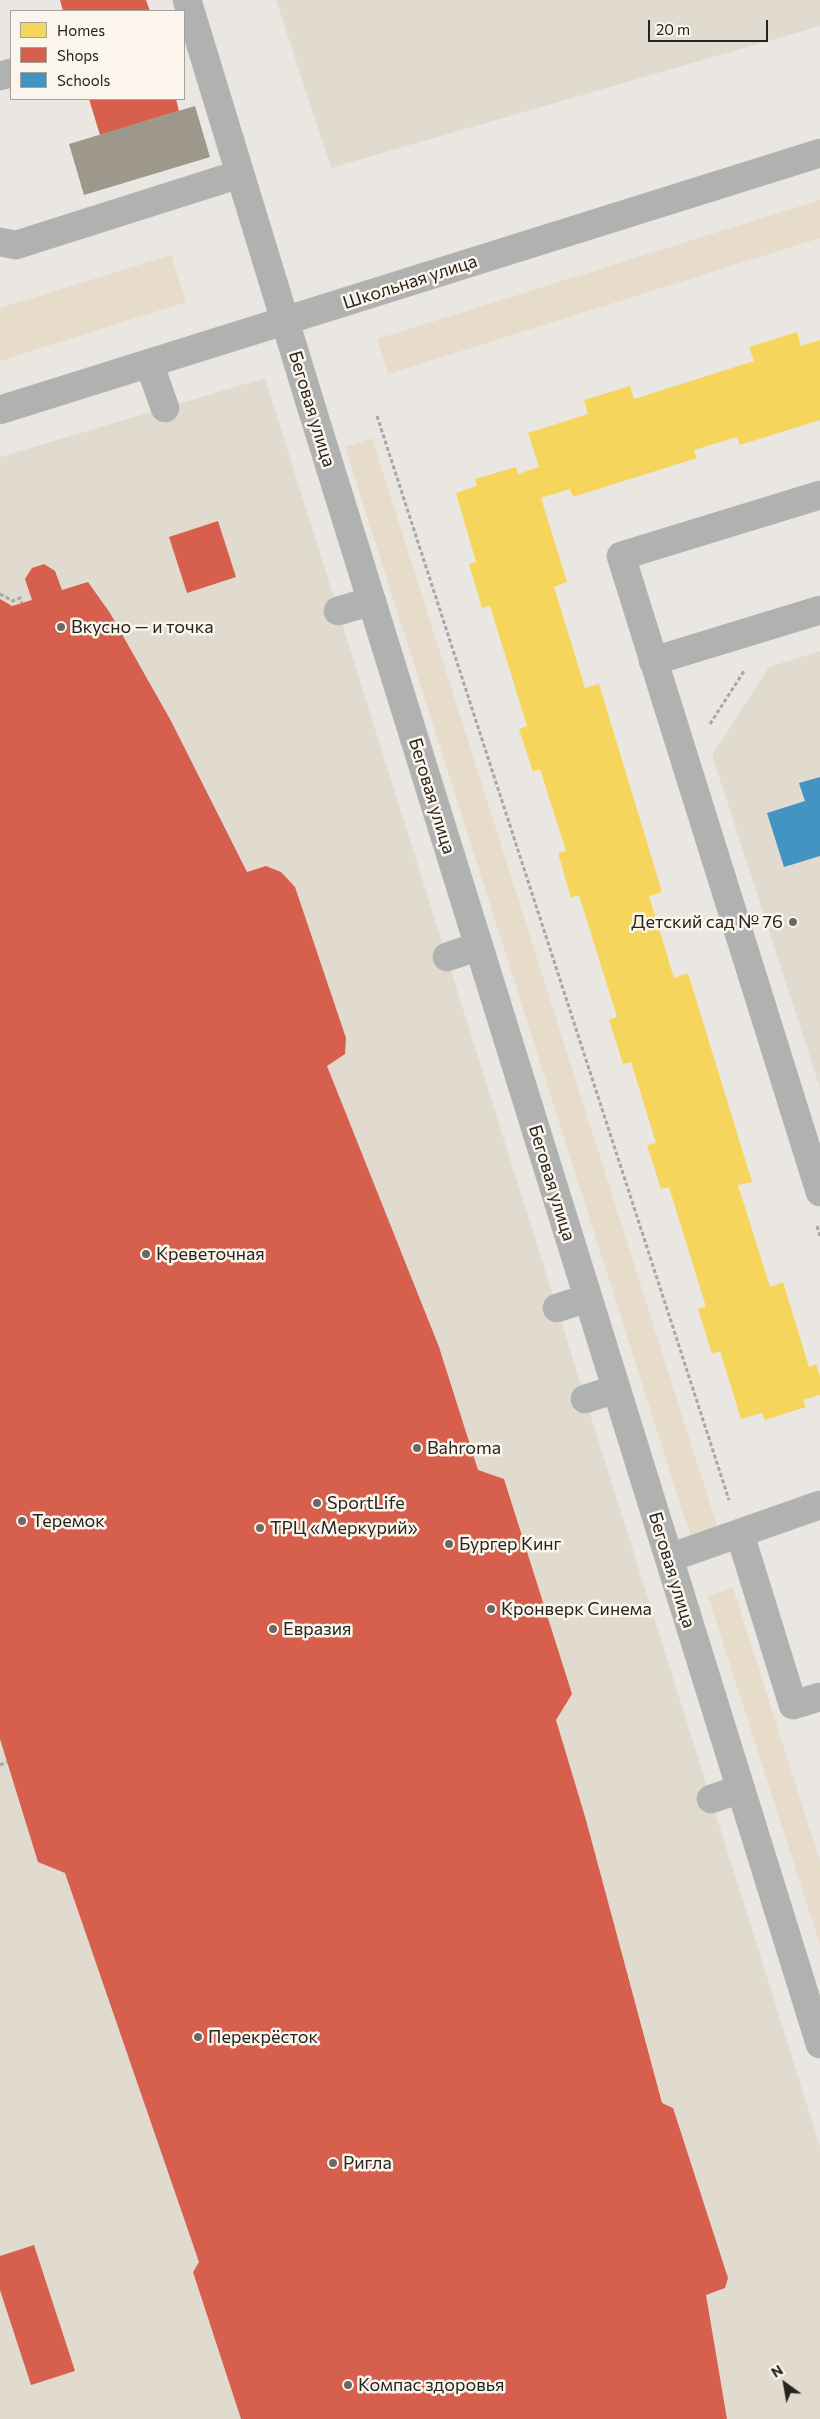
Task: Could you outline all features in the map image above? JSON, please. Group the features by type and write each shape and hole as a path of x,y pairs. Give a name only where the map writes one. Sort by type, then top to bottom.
{"street":[{"name":"Беговая улица","path":"187,10 250,205 820,2044"},
{"name":"Школьная улица","path":"0,410 820,152"},
{"path":"0,242 16,245 240,174"},
{"path":"149,363 165,408"},
{"path":"820,495 621,556 820,1192"},
{"path":"338,611 372,601"},
{"path":"653,661 820,610"},
{"path":"447,957 479,946"},
{"path":"557,1308 588,1298"},
{"path":"585,1399 616,1390"},
{"path":"669,1558 820,1505"},
{"path":"740,1534 793,1705 820,1697"},
{"path":"711,1799 740,1789"}],"path":[{"path":"377,416 740,1534"},
{"path":"0,594 13,601 20,598 22,603"},
{"path":"685,762 774,624"},
{"path":"0,1765 7,1762"}],"shaded area":[{"path":"276,0 820,0 820,26 331,168"},
{"path":"820,200 820,238 388,374 377,339"},
{"path":"171,255 186,302 0,361 0,308"},
{"name":"ТРЦ «Меркурий»","path":"265,378 820,2146 820,2419 0,2419 0,457"},
{"path":"372,438 718,1529 691,1538 345,447"},
{"name":"Детский сад № 76","path":"820,651 820,1088 712,755 769,667"},
{"path":"733,1588 820,1861 820,1945 708,1596"}],"building: Homes":[{"path":"797,332 801,346 820,340 820,420 740,445 737,437 694,450 697,458 573,497 570,489 541,498 567,582 554,587 585,688 599,684 662,892 649,896 674,978 688,973 752,1182 738,1185 770,1287 783,1282 809,1367 816,1364 820,1377 820,1395 803,1400 806,1407 765,1420 762,1413 741,1419 720,1351 712,1354 698,1309 706,1307 669,1187 661,1189 647,1145 656,1143 631,1062 623,1064 609,1020 617,1017 579,895 571,898 558,853 566,851 540,769 533,772 519,729 527,726 490,606 482,608 481,605 469,564 476,562 456,493 477,486 475,479 516,467 518,474 539,467 528,433 588,414 584,400 630,386 634,399 754,361 749,347"}],"building: Shops":[{"path":"60,0 146,0 150,10 63,10"},
{"path":"89,100 176,100 179,111 100,135"},
{"path":"218,521 236,577 187,593 169,537"},
{"name":"ТРЦ «Меркурий»","path":"44,564 55,571 62,590 88,582 110,613 171,721 247,872 266,866 281,872 295,887 346,1038 345,1054 327,1066 439,1347 478,1470 504,1479 572,1694 556,1720 586,1820 662,2103 673,2108 728,2278 725,2288 706,2295 727,2419 241,2419 193,2272 199,2262 65,1873 38,1862 0,1739 0,599 12,606 32,600 25,579 32,568"},
{"path":"34,2245 75,2371 31,2385 0,2290 0,2256"}],"building: Schools":[{"path":"820,777 820,856 784,867 767,813 805,801 799,783"}],"building: Other":[{"path":"195,106 210,157 84,195 69,144"}],"place":[{"name":"Вкусно — и точка","path":"61,627"},
{"name":"Детский сад № 76","path":"793,922"},
{"name":"Креветочная","path":"146,1254"},
{"name":"Bahroma","path":"417,1448"},
{"name":"SportLife","path":"317,1503"},
{"name":"Теремок","path":"22,1521"},
{"name":"ТРЦ «Меркурий»","path":"260,1528"},
{"name":"Бургер Кинг","path":"449,1544"},
{"name":"Кронверк Синема","path":"491,1609"},
{"name":"Евразия","path":"273,1629"},
{"name":"Перекрёсток","path":"198,2037"},
{"name":"Ригла","path":"333,2163"},
{"name":"Компас здоровья","path":"348,2385"}]}
